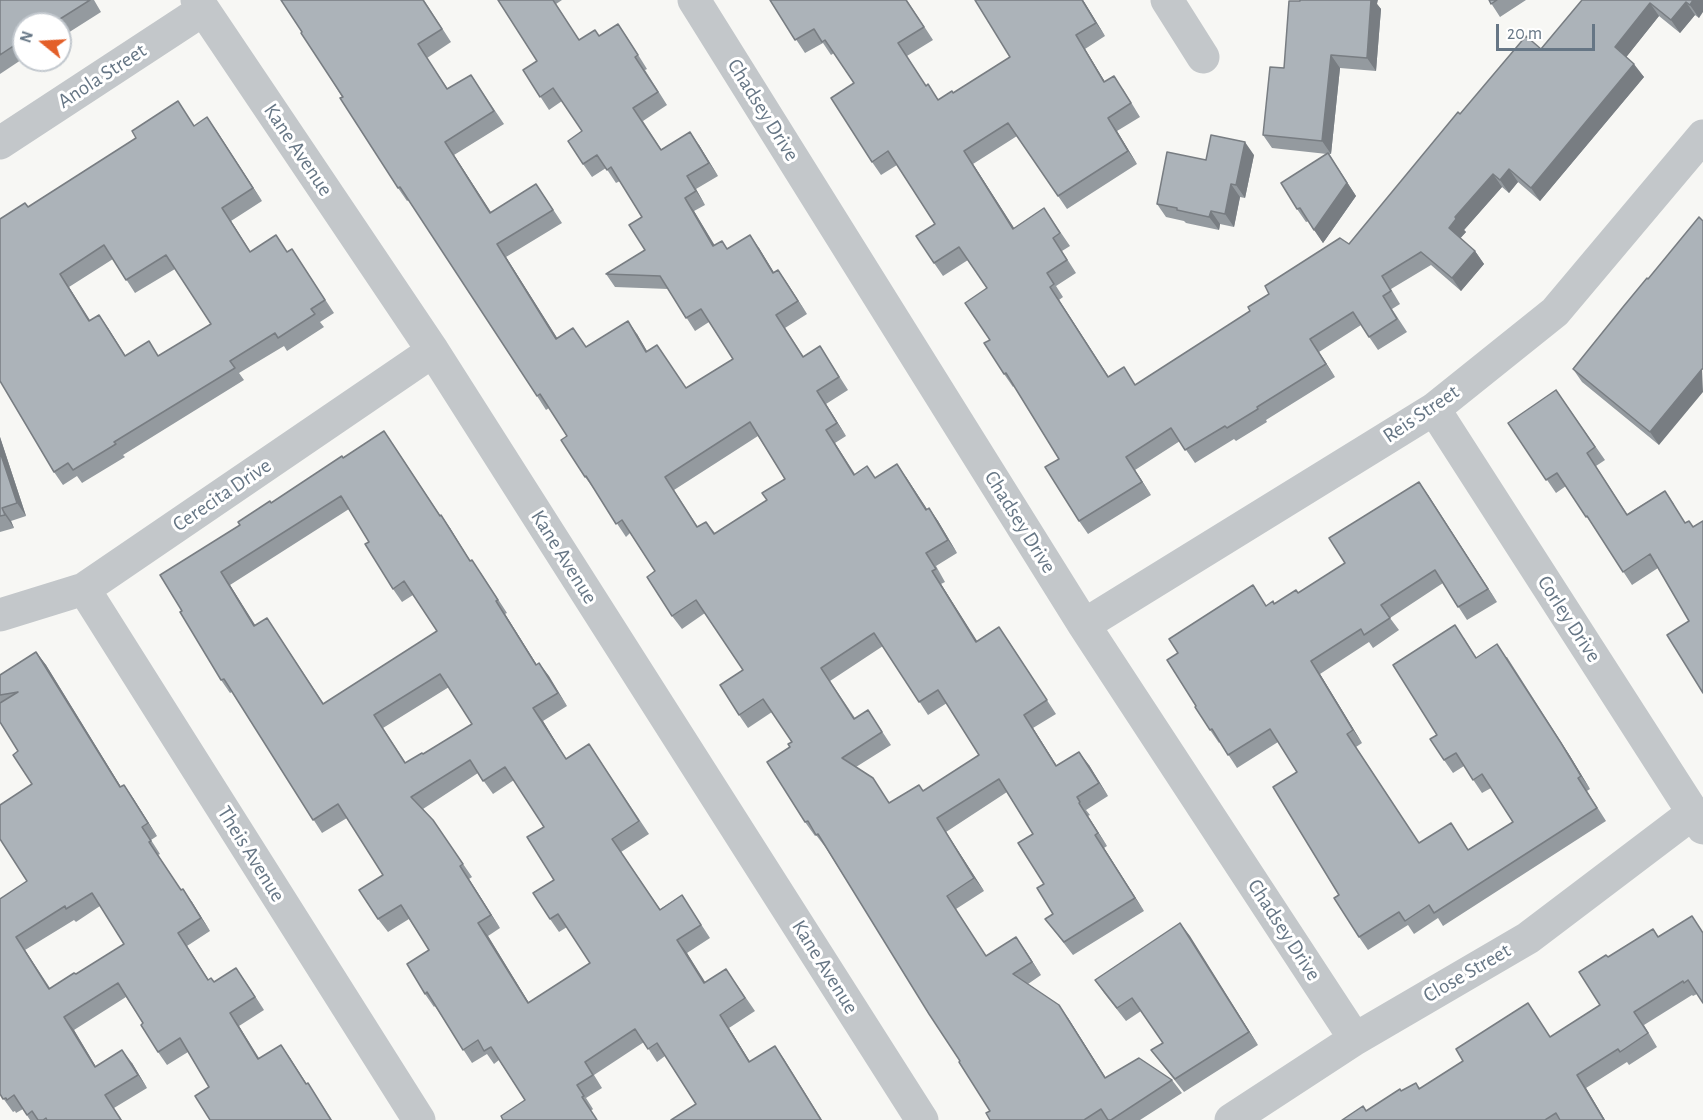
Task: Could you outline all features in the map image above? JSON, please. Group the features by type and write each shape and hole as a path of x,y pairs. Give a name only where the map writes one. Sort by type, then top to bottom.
{"street":[{"name":"Chadsey Drive","path":"694,0 1084,625 1355,1039"},
{"path":"1167,0 1203,57"},
{"name":"Anola Street","path":"0,143 200,5"},
{"name":"Kane Avenue","path":"200,5 433,351 922,1120"},
{"name":"Reis Street","path":"1084,625 1434,409 1554,312 1703,136"},
{"name":"Cerecita Drive","path":"0,615 84,589 433,351"},
{"name":"Corley Drive","path":"1434,409 1698,821"},
{"name":"Theis Avenue","path":"84,589 419,1120"},
{"name":"Close Street","path":"1231,1120 1355,1039 1528,938 1698,821"}],"building":[{"path":"0,0 90,0 71,12 12,12 12,47 0,55"},
{"path":"281,0 423,0 442,29 418,44 447,89 471,75 494,111 445,142 490,213 536,184 553,210 497,244 556,339 573,328 586,347 628,321 646,352 657,345 686,388 733,359 701,309 686,318 660,276 606,274 645,250 629,225 642,217 611,167 607,170 597,155 583,164 568,141 582,131 553,88 540,97 523,70 537,61 498,0 553,0 579,40 595,30 599,36 618,24 638,55 635,57 658,92 633,108 661,150 690,132 709,163 687,176 696,191 685,198 713,246 722,241 727,249 750,235 773,273 778,270 798,301 776,315 803,357 820,346 839,377 817,391 837,423 826,430 854,475 867,466 875,478 897,464 926,510 929,508 948,540 926,553 936,569 932,571 976,642 999,627 1047,700 1024,715 1056,766 1079,752 1099,783 1077,797 1098,833 1095,835 1135,898 1064,942 1045,919 1053,914 1037,888 1044,884 1018,843 1033,834 999,779 937,818 974,878 947,896 986,956 1016,937 1032,962 1013,974 1059,1005 1105,1078 1139,1058 1172,1080 1111,1120 1108,1120 1101,1109 1084,1120 990,1120 986,1113 990,1111 960,1061 818,834 816,835 808,821 805,822 767,762 790,747 788,744 792,742 763,699 739,715 720,685 743,670 696,600 672,616 647,577 655,571 622,520 616,524 585,477 561,440 567,436 540,394 537,396 400,187 398,188 340,98 343,97","holes":["750,422 785,479 762,493 767,500 714,534 706,522 697,527 665,477","874,633 919,702 938,690 979,755 923,791 919,785 889,803 873,778 842,758 882,732 868,710 854,719 821,668"]},
{"path":"770,0 906,0 924,27 898,43 938,100 1010,57 975,0 1082,0 1096,23 1076,35 1104,82 1114,76 1131,103 1108,118 1128,151 1058,196 1008,123 964,151 1013,229 1044,208 1060,233 1053,238 1067,260 1047,273 1054,284 1050,287 1108,377 1124,367 1135,385 1250,311 1248,307 1269,294 1265,286 1340,238 1349,244 1458,112 1460,114 1526,36 1541,49 1582,0 1693,0 1690,5 1686,2 1671,20 1650,3 1615,47 1634,64 1531,188 1509,169 1500,180 1493,174 1455,217 1456,219 1449,228 1475,251 1452,278 1421,252 1382,276 1391,291 1383,296 1397,319 1369,337 1353,312 1310,339 1326,364 1227,428 1225,426 1185,450 1171,428 1126,457 1142,482 1079,521 1045,467 1059,459 1006,373 1004,374 984,343 990,340 965,303 987,288 959,247 934,263 916,236 935,224 888,151 872,162 831,98 854,83 825,40 822,42 814,29 795,40"},
{"path":"1371,0 1367,58 1331,55 1322,141 1263,135 1270,67 1284,68 1289,1"},
{"path":"178,101 194,126 207,117 253,188 222,208 250,252 276,235 287,252 292,249 325,300 311,309 315,314 278,338 275,333 230,361 235,368 114,442 116,444 73,470 68,463 54,472 0,381 0,219 25,203 28,207 136,138 132,131","holes":["104,245 126,280 166,255 211,324 158,356 149,341 125,356 99,315 89,321 60,274"]},
{"path":"1211,135 1245,142 1236,185 1231,184 1225,214 1211,211 1209,217 1157,204 1167,152 1206,160"},
{"path":"1328,153 1347,183 1314,230 1300,208 1297,209 1281,183"},
{"path":"1699,217 1703,221 1703,369 1650,432 1573,369"},
{"path":"1556,390 1595,447 1587,453 1627,515 1665,491 1685,523 1689,521 1693,527 1703,521 1703,693 1667,635 1689,621 1650,554 1623,572 1557,473 1546,480 1508,423"},
{"path":"384,431 498,600 496,601 536,665 539,663 558,693 533,708 566,759 589,744 639,821 612,839 660,910 682,895 701,925 677,940 704,983 726,969 745,998 720,1015 749,1062 775,1046 821,1120 671,1120 696,1104 657,1043 648,1049 635,1029 585,1062 593,1075 577,1085 597,1120 503,1120 501,1116 525,1100 491,1047 484,1051 478,1040 463,1050 407,964 429,950 401,905 378,919 359,890 383,875 338,804 313,820 224,679 221,680 160,575 240,525 238,522 270,501 271,503 342,456 343,458","holes":["341,496 369,542 365,544 393,589 404,581 437,631 323,704 267,618 254,626 221,572","440,674 472,724 405,763 374,715","470,760 483,781 505,767 544,827 527,837 554,880 533,893 550,919 558,914 590,963 528,1003 478,923 491,915 460,866 463,864 433,820 411,797"]},
{"path":"0,452 17,503 2,508 5,515 0,516"},
{"path":"1419,482 1488,589 1458,607 1435,570 1381,605 1390,618 1364,635 1361,629 1311,661 1353,730 1347,734 1419,843 1451,823 1468,850 1513,822 1482,774 1473,780 1456,753 1444,760 1430,739 1437,735 1393,665 1455,625 1476,658 1497,644 1561,743 1581,776 1578,778 1597,808 1434,913 1429,905 1405,921 1399,912 1359,937 1334,898 1339,895 1273,787 1297,772 1270,729 1228,755 1195,707 1167,660 1178,653 1169,639 1253,585 1266,606 1273,601 1274,604 1296,590 1298,593 1345,563 1329,538"},
{"path":"36,652 120,787 124,785 148,823 142,827 151,841 149,842 201,918 178,933 208,980 211,978 214,982 236,968 255,997 230,1013 258,1059 281,1045 331,1120 210,1120 195,1096 209,1087 180,1038 158,1052 118,983 64,1017 95,1067 122,1050 138,1075 105,1095 121,1120 47,1120 46,1118 38,1120 32,1111 27,1115 14,1095 7,1100 3,1099 0,1094 0,899 27,881 0,839 0,805 32,784 13,755 18,751 0,722 0,703 18,692 0,695 0,675","holes":["92,893 124,944 49,989 16,937 65,906 66,909"]},
{"path":"1692,916 1703,933 1703,1003 1688,980 1684,983 1683,981 1634,1012 1648,1033 1620,1052 1618,1049 1577,1075 1604,1120 1560,1120 1556,1113 1545,1120 1342,1120 1363,1106 1366,1111 1400,1089 1401,1091 1416,1083 1419,1089 1463,1061 1456,1049 1528,1003 1550,1037 1600,1005 1579,972 1653,929 1658,937"},
{"path":"1180,923 1249,1032 1175,1079 1151,1050 1163,1043 1132,998 1117,1008 1095,980"}]}
